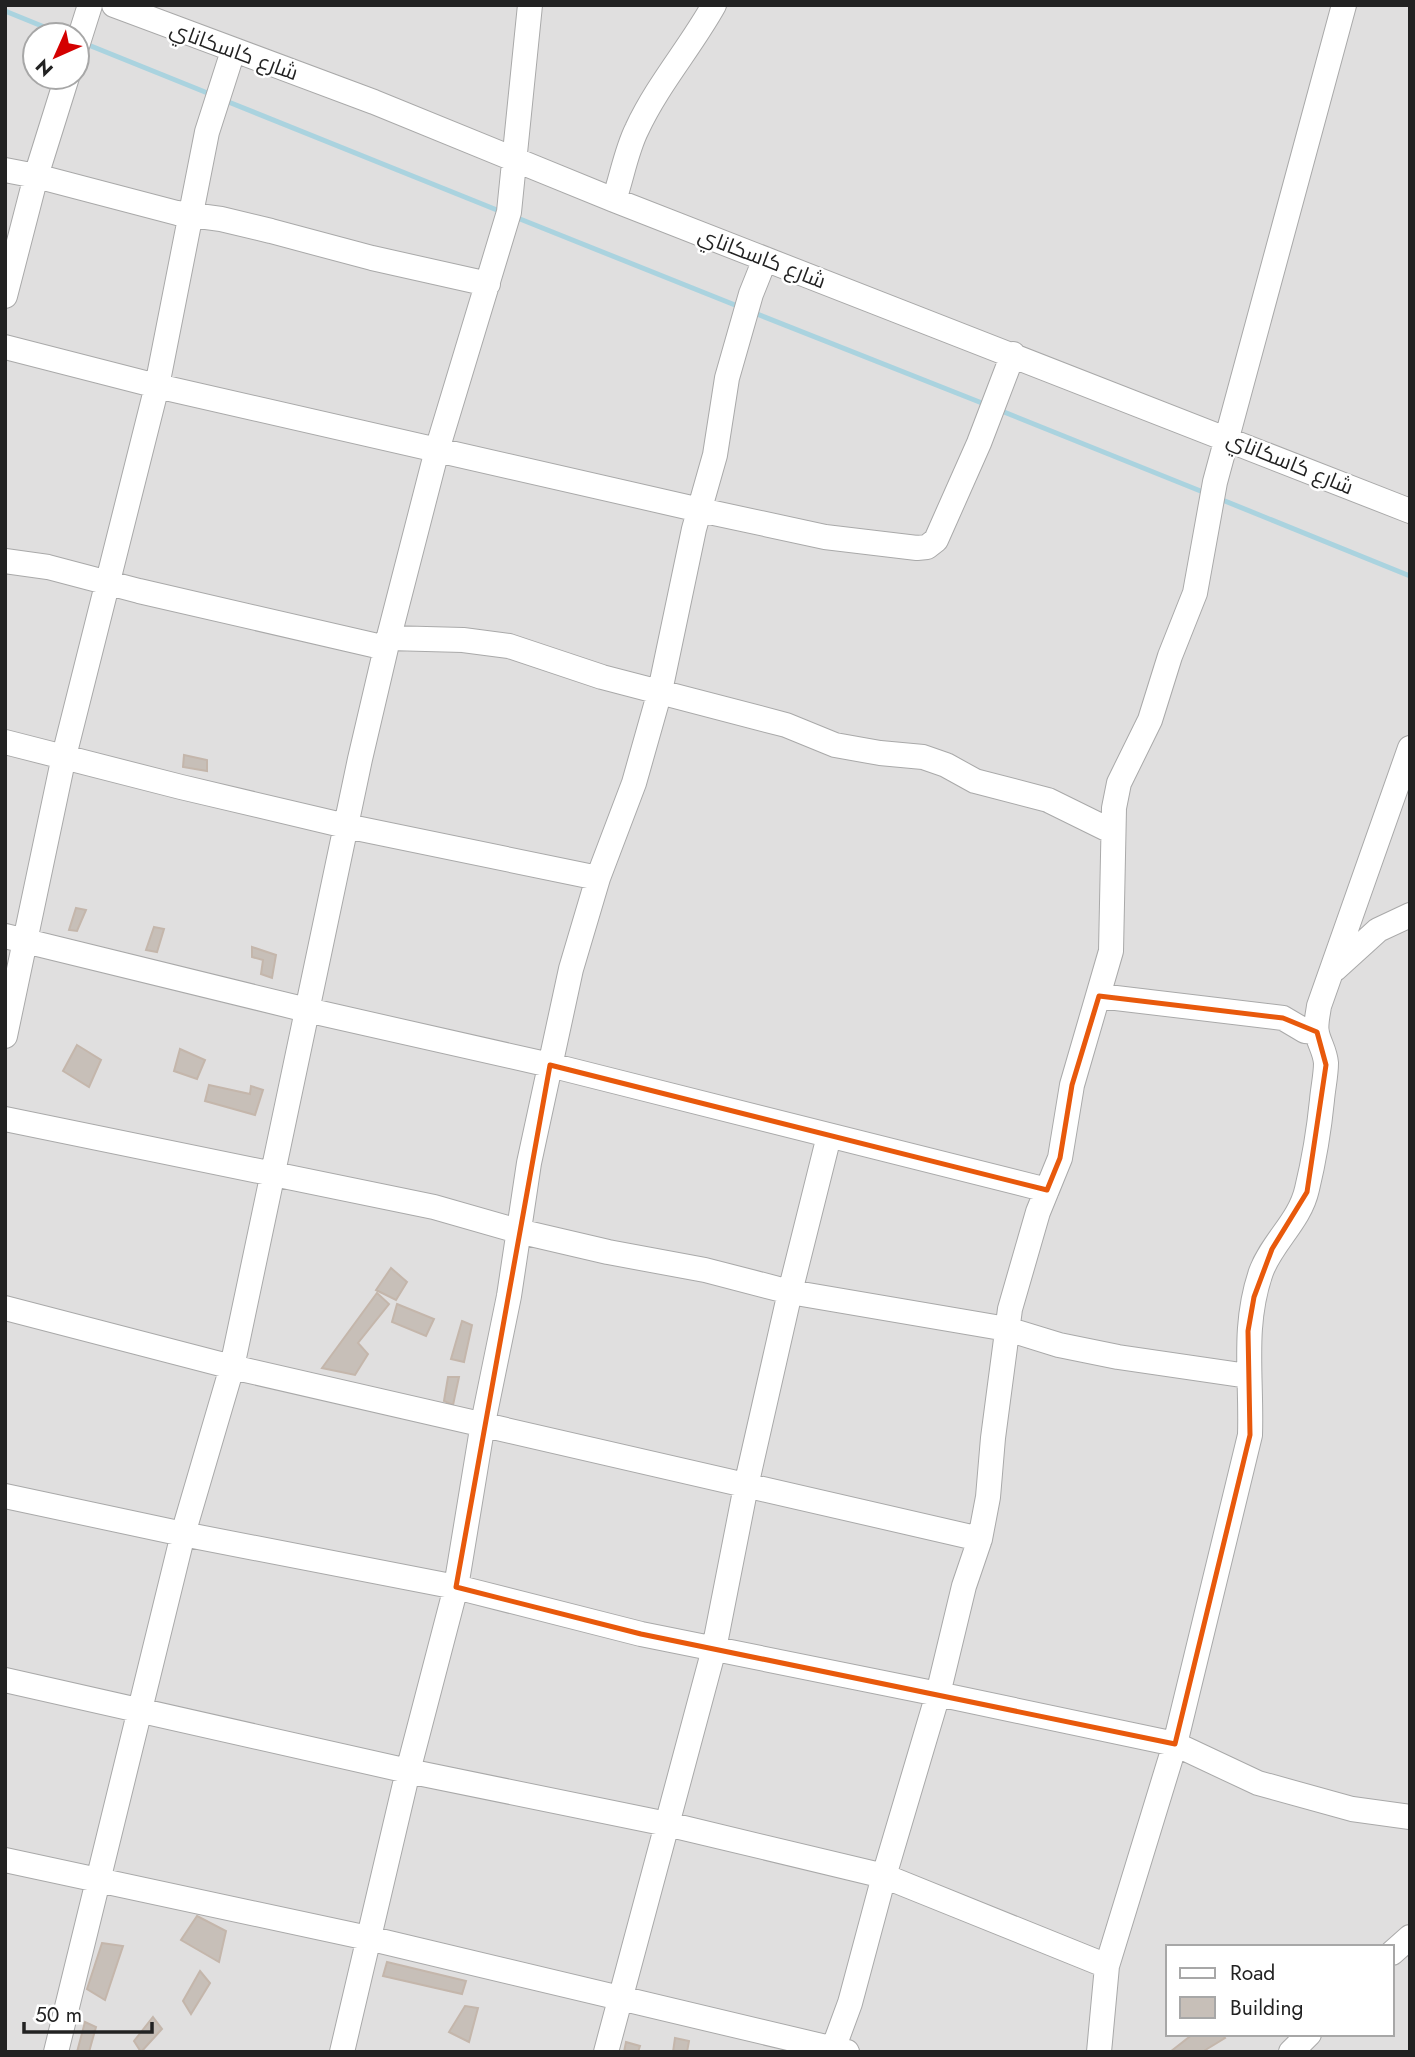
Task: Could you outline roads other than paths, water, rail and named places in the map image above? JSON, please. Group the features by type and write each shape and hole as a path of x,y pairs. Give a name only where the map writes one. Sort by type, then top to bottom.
{"street":[{"name":"شارع كاسكاناي","path":"114,5 374,102 614,200 1410,511"},
{"path":"56,2052 183,1534 232,1367 387,643 437,450 509,212 530,5"},
{"path":"614,200 637,128 714,5"},
{"path":"5,1860 368,1938 838,2050 884,1876 938,1694 964,1586 980,1539 988,1497 1007,1329 1017,1286 1047,1190 1060,1158 1073,1085 1111,951 1114,808 1119,783 1150,720 1170,656 1195,593 1215,482 1344,5"},
{"path":"5,1036 15,938 64,756 157,386 207,132 233,51"},
{"path":"5,296 36,176 63,91"},
{"path":"5,170 488,284"},
{"path":"342,2052 408,1771 456,1587 509,1296 529,1163 571,969 598,877 634,783 660,691 700,510 715,455 727,378 751,294 765,259"},
{"path":"5,347 157,386 700,510 825,537 926,547 936,540 955,501 1013,355"},
{"path":"5,561 48,566 139,591 387,643 463,640 509,646 602,677 786,725 835,745 923,757 946,765 975,781 1048,800 1113,832"},
{"path":"5,742 346,827 598,877"},
{"path":"1099,2052 1107,1966 1175,1744 1250,1435 1252,1396 1248,1376 1248,1331 1254,1297 1272,1249 1294,1220 1307,1192 1326,1065 1324,1048 1317,1032 1319,1006 1410,748"},
{"path":"1330,974 1378,930 1410,915"},
{"path":"15,938 307,1010 550,1065 1047,1190"},
{"path":"1099,996 1283,1018 1305,1031 1317,1032"},
{"path":"1283,1018 1319,1006"},
{"path":"5,1119 274,1172 434,1207 519,1231 608,1252 705,1270 790,1292 1007,1329 1059,1345 1106,1354 1248,1376"},
{"path":"606,2052 715,1649 746,1486 829,1136"},
{"path":"5,1308 232,1367 980,1539"},
{"path":"5,1496 456,1587 641,1634 1175,1744 1258,1783 1352,1809 1410,1817"},
{"path":"5,1679 408,1771 667,1824 884,1876 1107,1966"},
{"path":"1394,1951 1410,1937"},
{"path":"1291,2052 1307,2036"}],"waterway":[{"path":"5,11 30,21"},
{"path":"91,46 210,94"},
{"path":"226,101 502,212"},
{"path":"515,217 740,307"},
{"path":"752,312 987,405"},
{"path":"999,410 1208,494"},
{"path":"1220,499 1410,576"}]}
